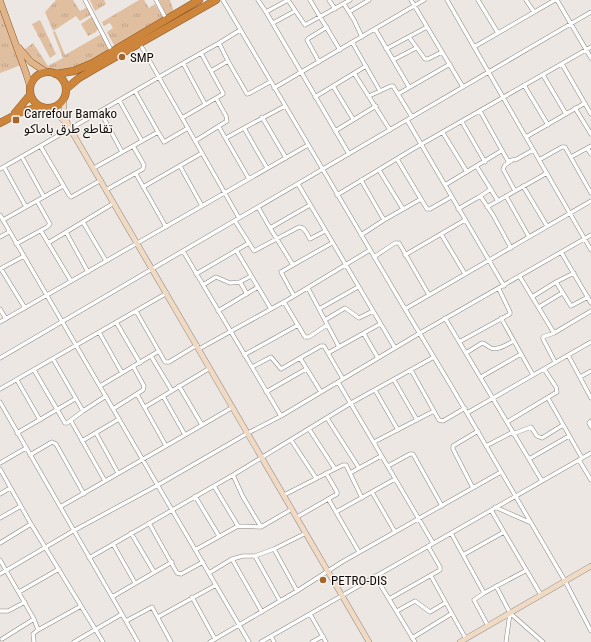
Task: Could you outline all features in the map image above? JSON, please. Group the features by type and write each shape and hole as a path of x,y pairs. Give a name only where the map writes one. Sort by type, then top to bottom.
{"highway":[{"path":"56,74 62,79 66,89 64,99 56,107 48,109 39,107 33,102 30,95 30,86 36,77 46,72 56,74 70,72 81,68 112,52 199,0"},
{"path":"66,89 79,78 216,0"},
{"path":"0,123 19,110 30,95"},
{"path":"12,116 39,107"}],"main road":[{"path":"0,1 30,86"},
{"path":"16,43 27,57 46,72"}],"street":[{"path":"85,0 112,52"},
{"path":"156,0 166,20"},
{"path":"223,0 405,310 465,408 565,581 591,632"},
{"path":"258,0 273,23 349,154"},
{"path":"266,12 288,0 305,25 350,0"},
{"path":"310,0 328,27 340,50"},
{"path":"329,0 334,9"},
{"path":"349,12 369,0"},
{"path":"411,0 463,87"},
{"path":"274,88 424,0"},
{"path":"447,0 591,250"},
{"path":"478,0 498,33"},
{"path":"526,0 534,12"},
{"path":"474,47 556,0 591,58"},
{"path":"344,4 362,37"},
{"path":"273,23 295,11"},
{"path":"0,358 591,12"},
{"path":"386,49 427,26"},
{"path":"319,62 307,40 328,27"},
{"path":"375,29 410,87"},
{"path":"0,169 41,147 70,126 100,112 118,100 240,30"},
{"path":"409,37 425,60 442,52"},
{"path":"352,42 380,91"},
{"path":"219,43 247,94 270,82"},
{"path":"140,44 240,218"},
{"path":"337,195 591,47"},
{"path":"393,60 416,48"},
{"path":"182,118 223,93 201,53"},
{"path":"211,71 228,61"},
{"path":"183,63 205,104"},
{"path":"398,94 450,64"},
{"path":"562,64 591,114"},
{"path":"315,97 366,66"},
{"path":"354,73 390,130"},
{"path":"542,75 566,114"},
{"path":"333,86 354,119"},
{"path":"369,96 393,86 412,117"},
{"path":"524,86 548,125"},
{"path":"136,91 164,142 188,128"},
{"path":"195,141 226,123 227,119 216,98"},
{"path":"64,99 64,112 70,126 100,180 369,642"},
{"path":"118,100 142,141"},
{"path":"526,137 585,103"},
{"path":"226,138 262,117 285,106"},
{"path":"335,131 376,106"},
{"path":"575,108 591,134"},
{"path":"48,109 70,126"},
{"path":"480,111 506,160 511,161"},
{"path":"100,112 122,152"},
{"path":"262,117 286,158"},
{"path":"407,120 504,286"},
{"path":"462,122 485,162"},
{"path":"219,127 249,179"},
{"path":"244,128 267,168"},
{"path":"94,168 158,132"},
{"path":"443,133 468,172"},
{"path":"0,322 308,145"},
{"path":"106,190 141,171 144,167 133,146"},
{"path":"41,147 63,186 71,197 100,180"},
{"path":"539,160 562,147 565,147 591,193"},
{"path":"571,157 589,147 591,154"},
{"path":"515,191 503,169 505,165 511,161 533,150"},
{"path":"445,185 501,151"},
{"path":"143,187 202,153"},
{"path":"22,157 44,197"},
{"path":"397,159 428,210 451,197"},
{"path":"180,166 202,206"},
{"path":"477,166 498,201"},
{"path":"4,167 26,207"},
{"path":"379,170 403,209"},
{"path":"487,207 547,173"},
{"path":"136,174 166,227"},
{"path":"361,180 384,220"},
{"path":"298,184 395,348"},
{"path":"3,220 63,186"},
{"path":"524,186 547,226"},
{"path":"458,209 491,189"},
{"path":"506,196 529,237"},
{"path":"479,197 481,197 511,248"},
{"path":"361,235 421,199"},
{"path":"16,244 49,226 50,222 37,201"},
{"path":"405,310 591,201"},
{"path":"48,243 114,204"},
{"path":"270,228 310,205"},
{"path":"258,207 293,265"},
{"path":"0,216 203,562 248,642"},
{"path":"405,255 465,220"},
{"path":"235,221 253,250 256,251 299,227 302,227 305,230 311,239 326,231"},
{"path":"83,222 106,261"},
{"path":"41,231 71,281"},
{"path":"0,237 9,232"},
{"path":"66,232 88,272"},
{"path":"441,234 465,274"},
{"path":"0,574 73,531 281,416 445,318 499,289 591,235"},
{"path":"196,274 249,243"},
{"path":"294,296 281,272 332,243"},
{"path":"374,256 399,243 429,295"},
{"path":"236,250 271,309"},
{"path":"136,311 164,360 167,362 284,302 370,250"},
{"path":"183,251 281,416"},
{"path":"561,252 591,303"},
{"path":"24,256 0,269 25,308"},
{"path":"532,297 574,273"},
{"path":"202,284 216,277 230,282 240,282 251,276"},
{"path":"520,277 554,333"},
{"path":"240,282 247,294"},
{"path":"556,282 571,306 588,298"},
{"path":"218,311 258,287"},
{"path":"319,309 358,287"},
{"path":"308,288 339,347"},
{"path":"459,342 510,313 499,289"},
{"path":"539,307 562,293"},
{"path":"0,389 167,294"},
{"path":"284,302 305,337 308,337 327,325"},
{"path":"325,320 345,308 359,318 373,311"},
{"path":"0,309 6,319"},
{"path":"556,362 543,339 545,336 554,333 591,311"},
{"path":"445,318 542,481"},
{"path":"501,318 533,375"},
{"path":"116,322 140,363"},
{"path":"328,353 380,324"},
{"path":"244,355 298,325"},
{"path":"99,332 122,373"},
{"path":"364,334 378,358"},
{"path":"466,353 482,343 485,343 493,349 498,349 514,341"},
{"path":"467,413 591,342"},
{"path":"252,367 271,357 281,369 321,346 324,346 344,379"},
{"path":"100,386 159,351"},
{"path":"480,377 521,354"},
{"path":"568,355 591,398"},
{"path":"151,356 172,391"},
{"path":"89,558 233,475 352,403 434,357"},
{"path":"300,358 321,392"},
{"path":"53,359 83,411"},
{"path":"113,409 143,390 144,386 133,366"},
{"path":"144,407 210,368"},
{"path":"266,392 306,369"},
{"path":"507,422 556,393 558,390 544,369"},
{"path":"34,370 65,423 71,421 106,396"},
{"path":"412,370 438,420 441,421 465,408"},
{"path":"580,377 591,371"},
{"path":"17,380 40,420"},
{"path":"394,380 417,420"},
{"path":"338,382 352,403 381,456 433,543"},
{"path":"180,386 202,425"},
{"path":"375,390 398,430"},
{"path":"137,394 166,446"},
{"path":"163,396 185,435"},
{"path":"548,398 591,480"},
{"path":"18,432 75,399"},
{"path":"0,402 138,642"},
{"path":"60,507 232,407"},
{"path":"374,442 434,410"},
{"path":"327,418 359,468"},
{"path":"82,441 119,419"},
{"path":"71,421 105,481"},
{"path":"591,421 589,423 591,427"},
{"path":"486,446 527,427 531,427 537,436 542,438 563,425"},
{"path":"309,429 335,469"},
{"path":"473,488 453,449 453,446 478,431"},
{"path":"96,433 118,474"},
{"path":"529,459 569,436"},
{"path":"291,440 316,478"},
{"path":"30,455 52,442 56,444 84,494"},
{"path":"0,463 26,448"},
{"path":"261,642 591,453"},
{"path":"388,466 410,454 413,454 442,506"},
{"path":"350,473 381,456"},
{"path":"284,495 345,464 362,498"},
{"path":"0,469 31,524 103,642"},
{"path":"210,642 297,591 359,552 501,472"},
{"path":"297,517 329,500 338,493 326,473"},
{"path":"233,475 243,497 261,527"},
{"path":"336,512 395,479"},
{"path":"214,486 238,526"},
{"path":"0,494 10,488"},
{"path":"372,492 395,532"},
{"path":"195,496 219,536"},
{"path":"329,500 359,552"},
{"path":"0,518 21,506"},
{"path":"493,508 530,522"},
{"path":"493,508 504,532 541,595"},
{"path":"195,550 238,526 261,527 292,509"},
{"path":"149,523 177,573 181,574 203,562"},
{"path":"0,543 31,524"},
{"path":"463,555 504,532"},
{"path":"209,573 232,560 243,556 255,556 274,549 306,533"},
{"path":"451,533 484,593"},
{"path":"131,534 154,572"},
{"path":"113,544 136,583"},
{"path":"389,599 440,570 441,568 428,546"},
{"path":"274,549 297,591"},
{"path":"255,556 280,601"},
{"path":"0,560 25,602 38,630"},
{"path":"232,560 262,612"},
{"path":"112,597 172,562"},
{"path":"460,642 591,566"},
{"path":"19,592 59,569"},
{"path":"488,626 474,600 525,570"},
{"path":"375,576 413,640 451,614"},
{"path":"431,576 466,639"},
{"path":"158,617 216,585"},
{"path":"496,586 510,613 543,642"},
{"path":"192,597 215,639"},
{"path":"397,612 416,601 430,612 446,603"},
{"path":"0,611 8,610 25,602"},
{"path":"34,642 32,636 38,630 81,606"},
{"path":"126,621 150,607 158,617 171,642"},
{"path":"506,642 510,613"},
{"path":"74,642 122,614"},
{"path":"310,614 326,642"},
{"path":"2,639 34,619"},
{"path":"271,636 274,642"},
{"path":"312,642 323,636"}],"green space":[{"path":"56,0 73,0 80,11 88,7 92,14 80,21 76,16 53,31 45,12"},
{"path":"90,0 104,0 106,4 95,11"},
{"path":"139,0 144,0 149,8 155,4 163,18 115,47 107,32 113,28 110,23 104,26 102,22"},
{"path":"159,0 170,0 174,12 166,15"},
{"path":"0,8 21,65 0,73"},
{"path":"93,16 99,27 96,32 88,36 81,24"},
{"path":"40,20 56,54 50,58 32,24"},
{"path":"55,31 65,55 103,33 111,50 79,66 60,71 52,71 42,66 24,50 33,43 48,66 63,58 53,32"}],"place":[{"name":"SMP","path":"122,57"},
{"name":"Carrefour Bamako تقاطع طرق باماكو","path":"16,120"},
{"name":"PETRO-DIS","path":"323,580"}]}
